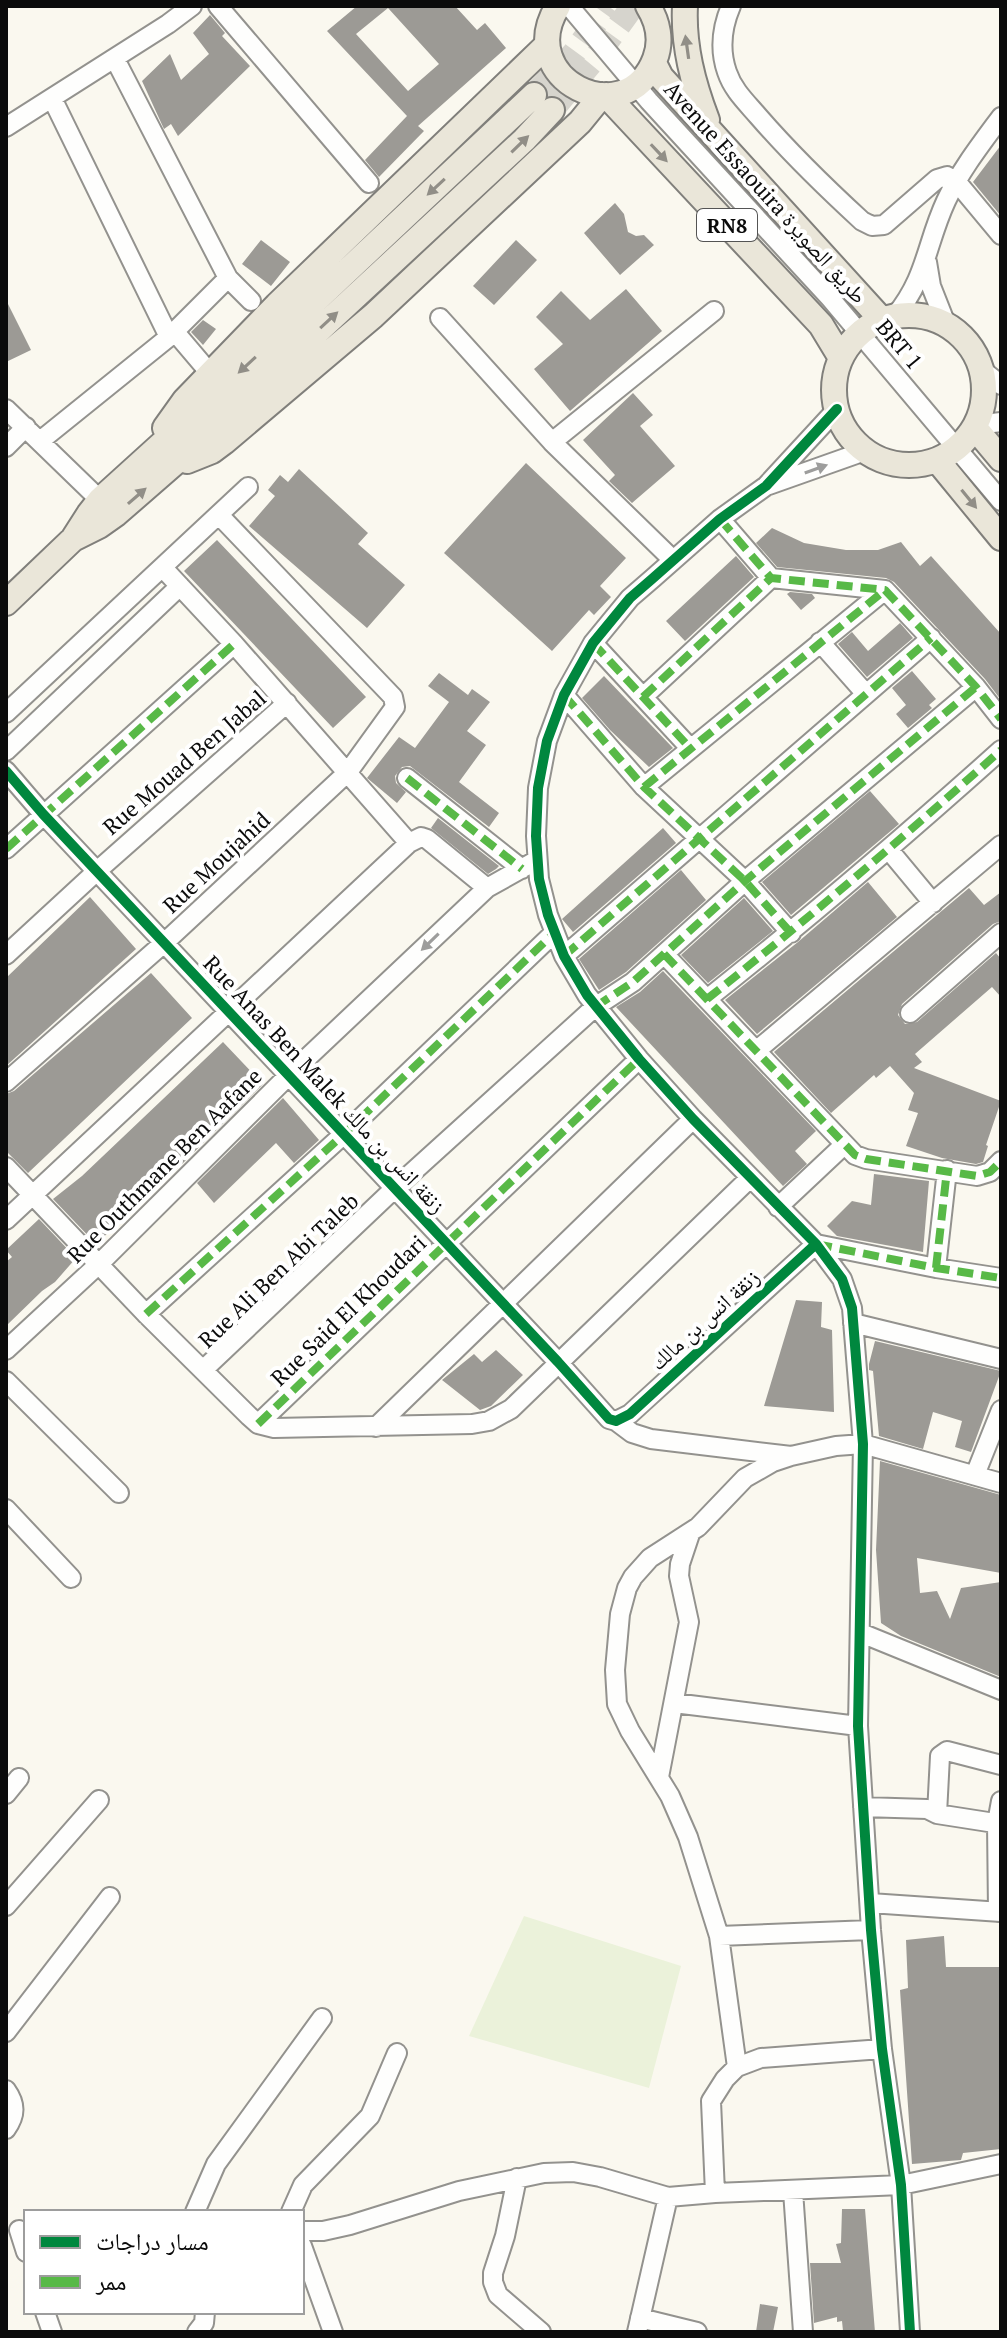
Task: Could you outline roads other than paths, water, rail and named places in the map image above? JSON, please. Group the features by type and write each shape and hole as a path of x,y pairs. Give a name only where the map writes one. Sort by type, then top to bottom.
{"main road":[{"path":"536,6 547,37 549,56 561,76 579,90 604,95 627,90 649,71 657,52 658,30 668,6"},
{"path":"164,457 167,424 185,400 547,37 558,6"},
{"path":"648,6 658,30"},
{"path":"685,6 693,78 717,140"},
{"name":"Avenue Essaouira طريق الصويرة","path":"654,63 661,77 717,140 888,318"},
{"path":"6,603 73,539 100,500 164,457 200,457 212,451 308,373 489,210 604,95"},
{"name":"RN8","path":"604,95 821,325 841,358"},
{"path":"73,539 108,520 164,457 543,102"},
{"path":"921,316 946,324 968,343 981,369 984,397 975,426 947,454 912,465 887,462 865,451 850,436 837,409 834,388 841,358 860,334 888,318 921,316"},
{"path":"975,426 1001,459"},
{"path":"947,454 1001,538"}],"street":[{"path":"6,127 115,59 192,6"},
{"path":"218,6 369,183"},
{"name":"BRT 1","path":"569,6 635,85 860,334 947,454 1001,501"},
{"path":"731,6 722,45 723,59 732,84 797,159 862,221 872,226 884,225 942,177 950,177 1001,235"},
{"path":"115,59 228,278 251,301"},
{"path":"52,98 172,335 203,365"},
{"path":"888,318 917,284 938,219 956,181 1001,117"},
{"path":"927,260 931,286 946,324"},
{"path":"40,441 172,335 228,278"},
{"path":"552,442 714,311"},
{"path":"440,318 552,442 673,560"},
{"path":"981,369 1001,385"},
{"path":"6,409 100,500"},
{"path":"837,409 766,486 720,519 630,598 593,643 555,718 542,764 530,865 564,956 595,1007 693,1119 816,1244 842,1279 852,1308 863,1444 858,1726 871,1930 882,2049 901,2185 910,2332"},
{"path":"975,426 1001,422"},
{"path":"6,447 26,427"},
{"path":"766,486 865,451"},
{"path":"6,713 248,487"},
{"name":"Rue Moujahid","path":"6,1082 164,943 348,772 394,711 395,700 219,515"},
{"path":"720,519 771,578 885,590 976,687 1001,719"},
{"path":"163,568 287,703 409,843"},
{"path":"643,697 771,578"},
{"path":"6,751 180,586"},
{"path":"644,787 885,590"},
{"path":"564,956 931,638"},
{"path":"820,642 866,694"},
{"path":"593,643 690,748"},
{"path":"6,849 234,644"},
{"name":"Rue Ali Ben Abi Taleb","path":"203,1370 395,1188 595,1007 633,982 745,881 976,687"},
{"path":"564,695 644,787 745,881 791,933"},
{"name":"Rue Mouad Ben Jabal","path":"6,955 287,703"},
{"path":"707,999 889,850 1001,750"},
{"name":"Rue Anas Ben Malek زنقة انس بن مالك","path":"6,771 609,1419 632,1433 651,1439 791,1456"},
{"path":"407,778 530,865"},
{"path":"6,1220 409,843 421,837 427,839 487,888"},
{"path":"756,1051 1001,845"},
{"path":"889,850 933,903"},
{"name":"Rue Outhmane Ben Aafane","path":"6,1350 487,888 530,865"},
{"path":"146,1314 344,1134 554,933"},
{"path":"910,1013 999,939"},
{"path":"664,954 855,1155 981,1176 1001,1161"},
{"name":"Rue Said El Khoudari","path":"258,1424 639,1059"},
{"path":"376,1427 693,1119"},
{"path":"778,1207 844,1145"},
{"path":"6,1167 146,1314 258,1424 274,1428 472,1424 489,1421 511,1409 750,1178"},
{"path":"936,1268 947,1170"},
{"path":"816,1244 1001,1278"},
{"name":"زنقة انس بن مالك","path":"616,1421 630,1414 816,1244"},
{"path":"853,1323 1001,1359"},
{"path":"6,1381 119,1493"},
{"path":"975,1475 1001,1410"},
{"path":"737,2067 719,1936 688,1837 675,1806 617,1704 614,1681 620,1614 627,1588 641,1567 708,1519 745,1478 791,1456 836,1446 863,1444 1001,1483"},
{"path":"6,1509 71,1578"},
{"path":"659,1777 689,1622 679,1576 690,1534"},
{"path":"861,1633 1001,1690"},
{"path":"674,1703 858,1726"},
{"path":"937,1814 940,1756 947,1751 1001,1765"},
{"path":"6,1794 19,1778"},
{"path":"6,1906 99,1800"},
{"path":"870,1903 999,1912 1001,1801"},
{"path":"863,1807 927,1809 937,1814 999,1823"},
{"path":"6,2032 110,1897"},
{"path":"719,1936 871,1930"},
{"path":"196,2210 216,2164 322,2018"},
{"path":"715,2193 711,2101 737,2067 761,2058 882,2049"},
{"path":"292,2210 303,2185 370,2116 397,2053"},
{"path":"6,2090 14,2110 6,2129"},
{"path":"304,2231 323,2231 350,2225 459,2191 517,2178 573,2172 668,2197 901,2185 1001,2164"},
{"path":"517,2178 493,2282 498,2295 541,2332"},
{"path":"793,2191 803,2332"},
{"path":"668,2197 639,2325 697,2332"},
{"path":"304,2252 333,2332"},
{"path":"197,2332 204,2323 205,2314"}],"tunnel":[{"path":"534,95 574,53 608,6"},
{"path":"552,110 633,6"}]}
